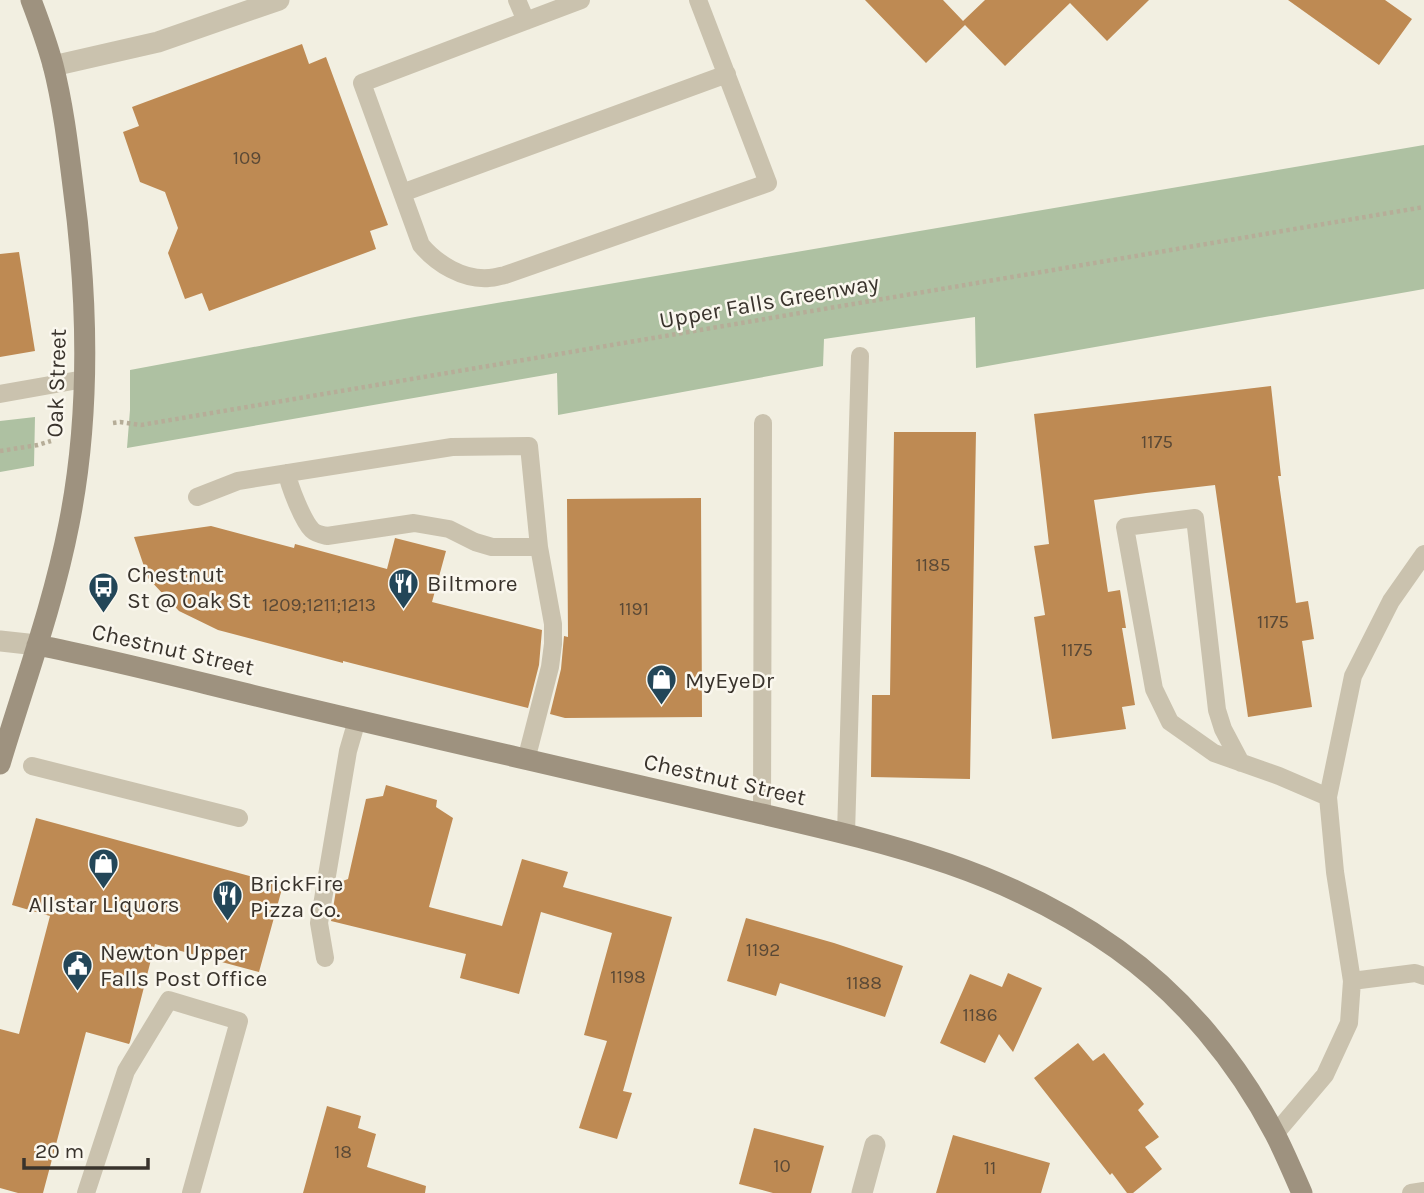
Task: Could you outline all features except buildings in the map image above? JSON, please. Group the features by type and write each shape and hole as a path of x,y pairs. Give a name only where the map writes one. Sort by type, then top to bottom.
{"street":[{"name":"Oak Street","path":"0,764 58,573 69,524 79,461 84,379 82,259 66,138 53,66 31,0"},
{"path":"53,66 158,42 279,0"},
{"name":"Chestnut Street","path":"0,641 37,645 123,663 846,834 946,862 1019,891 1053,908 1117,948 1172,994 1197,1020 1243,1079 1275,1134 1301,1193"},
{"path":"862,1193 874,1145"}],"lane":[{"path":"517,0 526,21"},
{"path":"581,0 362,83 421,245 430,256 455,271 472,277 505,275 768,183 698,0"},
{"path":"402,193 727,74"},
{"path":"846,834 860,356"},
{"path":"0,394 84,379"},
{"path":"762,814 763,423"},
{"path":"197,497 238,481 452,447 529,446 539,547 553,624 553,645 550,667 526,760"},
{"path":"287,474 292,493 307,521 312,530 320,535 414,523 449,529 492,547 539,547"},
{"path":"1241,763 1223,729 1217,710 1195,518 1125,527 1153,690 1170,722 1214,753 1328,797"},
{"path":"1275,1134 1325,1075 1349,1023 1352,981 1335,872 1328,797 1353,676 1391,601 1424,554"},
{"path":"325,958 318,923 348,751 357,720"},
{"path":"32,766 239,818"},
{"path":"1352,981 1421,971"},
{"path":"86,1193 126,1071 169,1000 239,1021 191,1193"},
{"path":"1411,1193 1424,1191"}],"path":[{"name":"Upper Falls Greenway","path":"120,422 141,425 155,423 1424,207"},
{"path":"0,451 50,441"}],"green space":[{"path":"1424,145 1424,289 976,368 975,317 824,339 823,366 558,415 557,373 127,448 130,370 415,317"},
{"path":"35,417 34,466 0,472 0,421"}],"place":[{"name":"Biltmore","path":"404,610"},
{"name":"Chestnut St @ Oak St","path":"104,614"},
{"name":"MyEyeDr","path":"662,707"},
{"name":"Allstar Liquors","path":"104,890"},
{"name":"BrickFire Pizza Co.","path":"227,923"},
{"name":"Newton Upper Falls Post Office","path":"77,992"}]}
